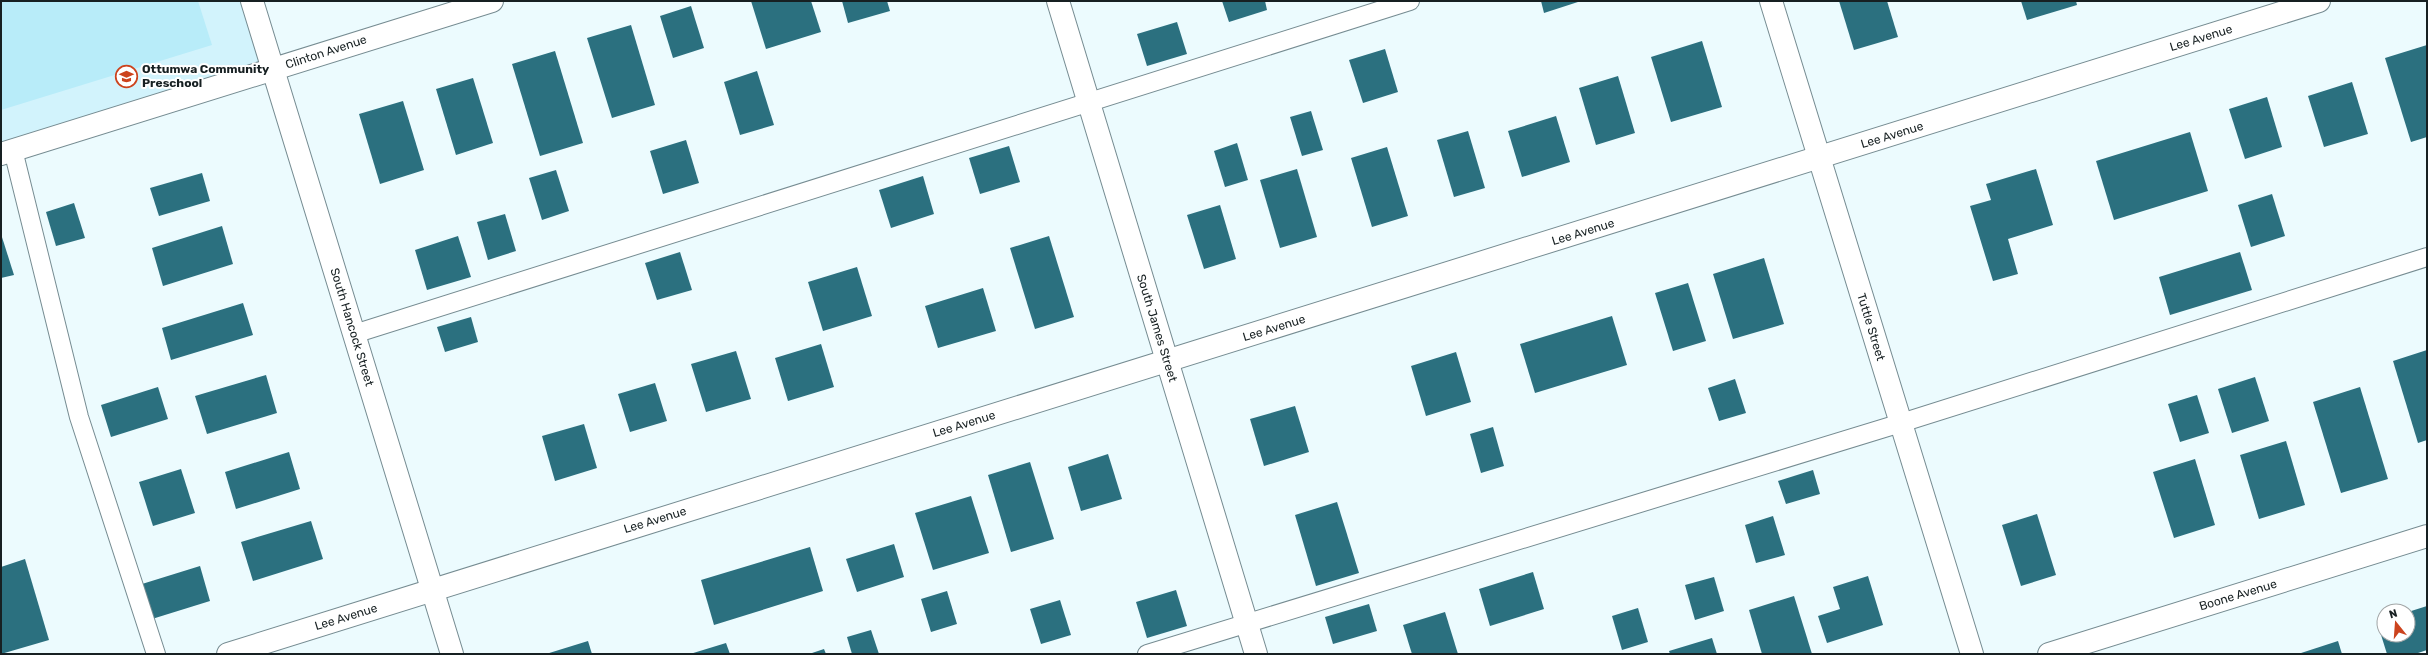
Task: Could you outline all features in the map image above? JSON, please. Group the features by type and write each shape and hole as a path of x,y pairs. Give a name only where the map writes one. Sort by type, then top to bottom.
{"street":[{"name":"South Hancock Street","path":"252,1 452,654"},
{"name":"Clinton Avenue","path":"7,152 492,1"},
{"name":"South James Street","path":"1058,1 1256,654"},
{"name":"Tuttle Street","path":"1771,1 1972,654"},
{"name":"Lee Avenue","path":"228,654 1819,159 2318,1"},
{"name":"Boone Avenue","path":"2049,654 2427,536"}],"lane":[{"path":"354,334 1410,1"},
{"path":"7,152 79,417 156,654"},
{"path":"1147,654 1901,423 2427,256"}],"shaded area":[{"name":"Ottumwa Community Preschool","path":"1,1 252,1 273,69 1,154"},
{"path":"1,1 198,1 212,45 1,110"}],"building":[{"path":"751,1 811,1 821,32 766,49"},
{"path":"842,1 887,1 890,11 848,23"},
{"path":"1222,1 1265,1 1267,10 1229,22"},
{"path":"1541,1 1581,1 1544,13"},
{"path":"1839,1 1887,1 1898,37 1854,50"},
{"path":"2021,1 2076,1 2077,5 2027,20"},
{"path":"691,6 704,48 673,58 660,16"},
{"path":"1177,22 1187,54 1147,66 1137,34"},
{"path":"631,25 655,105 612,118 587,38"},
{"path":"1702,41 1722,107 1671,122 1651,57"},
{"path":"2427,45 2427,137 2411,142 2385,58"},
{"path":"1385,49 1398,92 1363,103 1349,60"},
{"path":"555,51 583,143 540,156 512,64"},
{"path":"757,71 774,125 740,135 724,82"},
{"path":"1618,76 1635,133 1596,145 1579,88"},
{"path":"473,78 493,143 456,155 436,89"},
{"path":"2352,82 2368,134 2324,147 2308,96"},
{"path":"2267,97 2282,147 2245,159 2229,109"},
{"path":"403,101 424,170 380,184 359,114"},
{"path":"1311,111 1323,150 1302,156 1290,117"},
{"path":"1556,116 1570,162 1522,177 1508,131"},
{"path":"1468,131 1485,188 1454,197 1437,140"},
{"path":"2190,132 2208,191 2114,220 2096,161"},
{"path":"686,140 699,183 663,194 650,151"},
{"path":"1237,143 1248,180 1225,187 1214,151"},
{"path":"1009,146 1020,182 980,194 969,158"},
{"path":"1387,147 1408,216 1372,227 1351,158"},
{"path":"1297,169 1317,237 1280,248 1260,180"},
{"path":"2036,169 2053,225 2008,239 2018,274 1993,281 1970,206 1991,200 1986,184"},
{"path":"556,170 569,211 542,220 529,178"},
{"path":"202,173 210,201 159,216 150,188"},
{"path":"923,176 934,214 891,228 879,190"},
{"path":"2272,194 2285,236 2251,247 2238,205"},
{"path":"74,203 85,238 56,246 46,212"},
{"path":"1220,205 1236,259 1204,269 1187,215"},
{"path":"505,214 516,251 488,260 477,222"},
{"path":"222,226 233,264 163,286 152,248"},
{"path":"1,234 14,275 1,278"},
{"path":"458,236 471,277 427,290 415,250"},
{"path":"1049,236 1074,317 1035,329 1010,248"},
{"path":"680,252 692,290 657,300 645,263"},
{"path":"2240,252 2252,290 2170,315 2159,277"},
{"path":"1764,258 1784,324 1733,339 1713,274"},
{"path":"857,267 872,316 823,331 808,282"},
{"path":"1688,283 1706,341 1673,351 1655,293"},
{"path":"983,288 996,331 938,348 925,306"},
{"path":"243,303 253,335 171,360 162,328"},
{"path":"1612,316 1627,365 1535,393 1520,344"},
{"path":"471,317 478,342 445,352 437,327"},
{"path":"821,344 834,387 788,401 775,358"},
{"path":"2427,350 2427,440 2418,443 2393,361"},
{"path":"736,351 751,399 706,412 691,364"},
{"path":"1456,352 1471,402 1426,416 1411,366"},
{"path":"266,375 277,413 207,434 195,396"},
{"path":"2255,377 2269,421 2232,433 2218,389"},
{"path":"1735,379 1746,413 1719,421 1708,388"},
{"path":"655,383 667,421 630,432 618,394"},
{"path":"158,387 168,419 111,437 101,405"},
{"path":"2360,387 2388,479 2341,493 2313,402"},
{"path":"2197,395 2209,433 2180,442 2168,404"},
{"path":"1295,406 1309,452 1264,466 1250,419"},
{"path":"584,424 597,468 555,481 542,436"},
{"path":"1493,427 1504,466 1481,473 1470,434"},
{"path":"2286,441 2305,505 2259,519 2240,455"},
{"path":"289,452 300,489 236,509 225,472"},
{"path":"1108,454 1122,499 1081,511 1068,467"},
{"path":"2195,459 2215,525 2174,538 2153,472"},
{"path":"1030,462 1054,539 1011,552 988,475"},
{"path":"181,469 195,513 153,526 139,482"},
{"path":"1813,470 1820,494 1786,504 1778,481"},
{"path":"971,496 989,553 933,570 915,513"},
{"path":"1337,502 1359,573 1316,586 1295,515"},
{"path":"2037,514 2056,575 2021,586 2002,525"},
{"path":"1773,516 1785,555 1756,563 1745,525"},
{"path":"311,521 323,559 253,581 241,542"},
{"path":"894,544 904,577 857,592 846,559"},
{"path":"810,547 823,591 714,625 701,580"},
{"path":"25,559 49,640 1,654 1,567"},
{"path":"200,566 210,601 152,619 142,584"},
{"path":"1533,572 1544,609 1490,626 1479,589"},
{"path":"1868,576 1883,625 1827,643 1818,616 1840,609 1833,587"},
{"path":"1714,577 1724,611 1695,620 1685,585"},
{"path":"1176,590 1187,626 1147,638 1136,602"},
{"path":"947,591 957,624 931,632 921,599"},
{"path":"1794,596 1812,654 1762,654 1749,610"},
{"path":"1060,600 1071,635 1041,644 1030,609"},
{"path":"1369,604 1377,631 1333,644 1325,617"},
{"path":"2427,606 2427,650 2415,654 2387,654 2384,643 2416,643 2416,609"},
{"path":"1638,608 1648,642 1622,650 1612,616"},
{"path":"1445,612 1458,654 1412,654 1403,625"},
{"path":"871,630 879,654 852,654 847,637"},
{"path":"1712,638 1717,654 1670,654 1669,651"},
{"path":"588,641 592,654 546,654"},
{"path":"2338,641 2342,654 2298,654"},
{"path":"726,643 730,654 690,654"},
{"path":"824,649 826,654 809,654"}],"place":[{"name":"Ottumwa Community Preschool","path":"126,76"}]}
